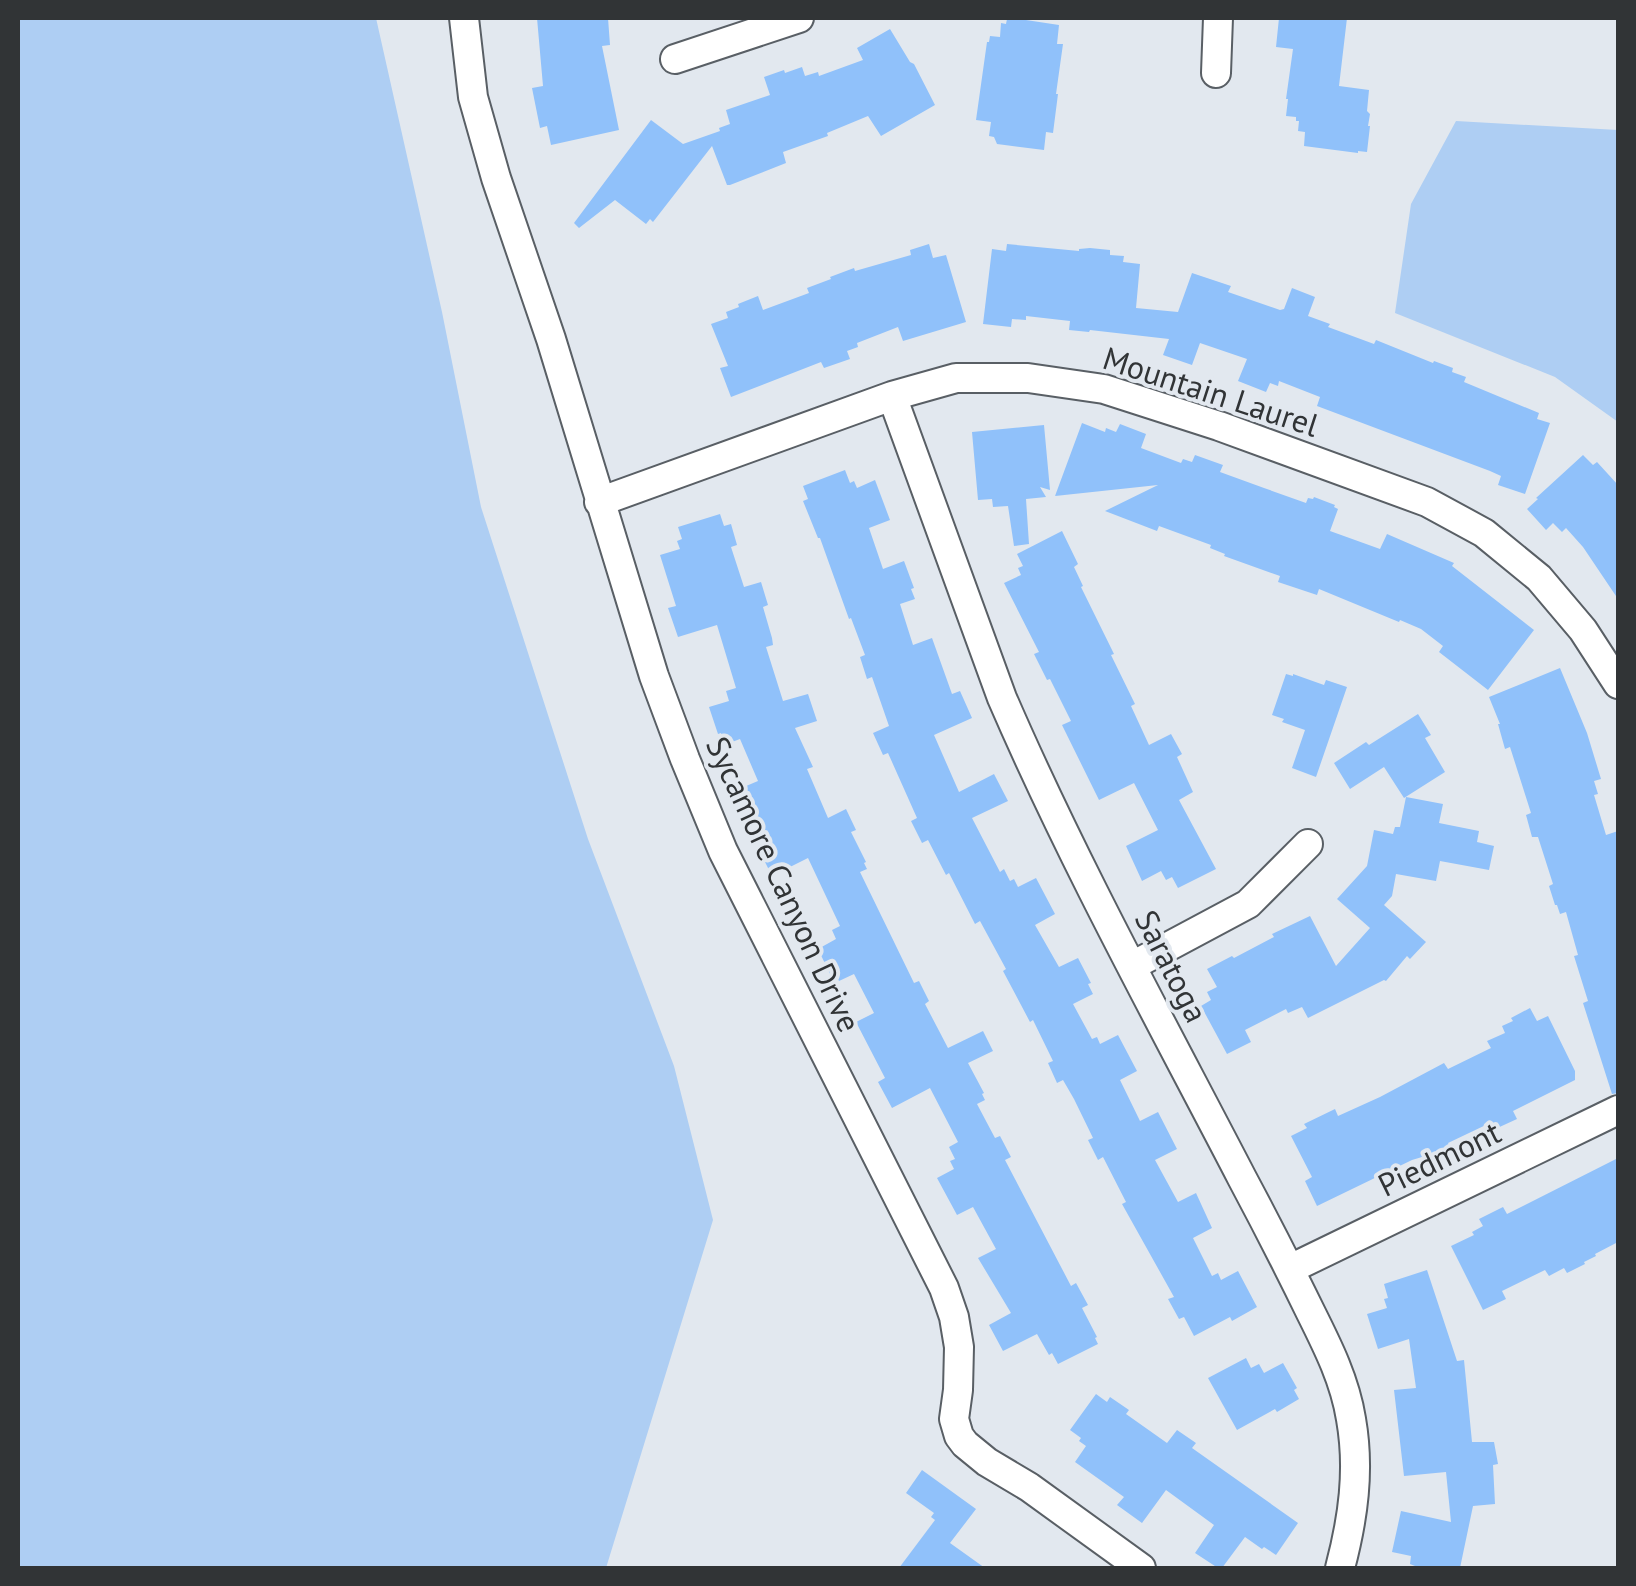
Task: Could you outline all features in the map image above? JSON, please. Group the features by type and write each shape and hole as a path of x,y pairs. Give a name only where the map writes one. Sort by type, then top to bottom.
{"street":[{"name":"Sycamore Canyon Drive","path":"464,18 474,97 496,178 654,676 723,850 944,1288 959,1347 954,1419 959,1436 987,1462 1141,1568"},
{"path":"675,59 799,18"},
{"path":"1216,72 1218,18"},
{"name":"Mountain Laurel","path":"599,502 892,396 956,378 1028,378 1104,389 1236,432 1427,502 1484,533 1539,578 1583,630 1618,684"},
{"name":"Saratoga","path":"892,396 1002,698 1048,800 1336,1365 1352,1419 1356,1464 1353,1512 1340,1568"},
{"path":"1132,966 1248,904 1308,844"},
{"name":"Piedmont","path":"1290,1269 1618,1110"}],"shaded area":[{"path":"18,18 376,18 481,507 588,839 674,1066 713,1220 606,1568 18,1568"},
{"path":"1456,121 1618,130 1618,422 1555,377 1395,313 1411,204"}],"building":[{"path":"537,18 608,18 610,45 602,46 619,130 551,145 547,126 540,128 532,88 543,86"},
{"path":"1012,18 1059,25 1057,44 1063,44 1058,94 1053,133 1046,132 1044,150 997,144 989,136 991,122 976,120 987,42 990,36 1000,37 1001,23"},
{"path":"1279,18 1347,18 1339,86 1369,90 1367,152 1304,146 1305,132 1298,131 1299,121 1286,116 1293,49 1276,47"},
{"path":"890,29 935,105 881,136 868,116 783,152 786,163 730,185 712,146 653,222 650,219 646,224 615,200 579,228 574,223 651,120 683,144 720,131 719,128 730,124 726,110 770,95 764,77 802,67 805,76 818,72 819,76 863,60 857,48"},
{"path":"929,244 933,258 946,255 966,322 903,341 898,327 857,343 858,347 847,351 850,359 824,368 821,362 731,397 720,368 728,366 711,324 728,318 726,312 758,296 763,310 809,293 807,288 830,277 911,255 910,250"},
{"path":"1007,244 1110,250 1110,255 1124,256 1123,262 1140,264 1136,308 1178,312 1192,273 1231,286 1228,292 1280,310 1284,309 1292,288 1315,297 1308,316 1330,324 1328,327 1453,368 1452,372 1466,377 1464,382 1539,413 1537,419 1550,423 1525,494 1498,485 1501,476 1490,471 1317,406 1320,397 1279,381 1278,386 1270,383 1266,392 1238,381 1247,359 1200,343 1192,365 1163,355 1169,339 1069,330 1070,321 1026,316 1026,320 1012,319 1011,327 983,324 992,249 1006,251"},
{"path":"1082,423 1105,432 1106,428 1116,432 1120,424 1146,434 1141,448 1181,463 1183,459 1192,462 1195,455 1223,465 1220,472 1306,503 1314,497 1335,505 1338,509 1330,531 1380,549 1387,534 1454,563 1452,566 1534,630 1488,690 1439,652 1443,646 1421,629 1319,589 1317,595 1278,582 1280,576 1224,556 1211,545 1159,526 1157,531 1105,511 1158,485 1055,496"},
{"path":"1044,425 1050,490 1040,487 1046,497 1026,499 1029,544 1014,546 1008,506 993,507 992,499 978,500 972,432"},
{"path":"1583,455 1593,465 1597,462 1618,485 1618,599 1566,528 1562,532 1553,523 1546,530 1527,509"},
{"path":"845,470 850,483 854,481 857,488 875,480 890,520 869,528 883,569 904,561 915,599 900,604 913,645 932,638 952,694 960,691 972,718 934,735 959,792 994,774 1008,801 972,818 1000,872 1004,869 1018,887 1036,878 1055,914 1035,925 1059,967 1078,958 1091,983 1088,984 1093,994 1073,1004 1092,1039 1097,1037 1100,1044 1118,1035 1137,1071 1120,1080 1140,1121 1158,1112 1177,1149 1155,1160 1178,1202 1196,1193 1212,1228 1193,1238 1212,1276 1218,1273 1221,1280 1238,1271 1257,1307 1232,1321 1230,1317 1194,1336 1184,1317 1179,1319 1168,1299 1174,1297 1122,1204 1126,1202 1103,1157 1098,1160 1088,1140 1093,1138 1074,1099 1063,1080 1057,1083 1048,1063 1053,1061 1003,971 1006,969 980,921 975,924 949,873 946,875 928,840 922,843 911,821 917,818 888,753 883,755 873,733 889,726 872,677 867,679 860,657 865,655 803,501 808,499 803,486"},
{"path":"720,514 724,526 731,524 737,545 731,547 744,587 761,582 773,645 766,647 783,701 808,694 817,721 795,728 813,767 807,769 828,818 846,809 856,830 851,832 866,862 867,869 860,872 914,983 919,981 929,1001 925,1004 948,1048 983,1031 993,1051 968,1063 984,1093 985,1100 977,1104 995,1138 1000,1136 1011,1157 1005,1160 1071,1286 1076,1283 1088,1305 1082,1308 1097,1337 1098,1344 1058,1364 1037,1334 1003,1351 989,1325 1011,1313 978,1258 996,1249 973,1207 957,1215 937,1178 954,1169 950,1161 955,1159 949,1147 958,1142 930,1088 892,1108 878,1082 885,1078 856,1022 874,1013 854,974 839,981 834,972 830,974 818,949 836,939 832,930 840,926 808,858 772,876 759,850 764,847 739,789 758,781 740,739 724,745 709,707 729,701 726,691 736,688 717,625 678,637 668,608 676,606 660,555 680,549 678,527"},
{"path":"1062,531 1078,564 1074,567 1081,587 1114,654 1111,655 1135,704 1131,706 1149,745 1171,734 1182,754 1177,757 1193,792 1179,800 1216,869 1178,888 1172,877 1166,880 1161,871 1142,881 1126,846 1158,830 1134,783 1099,800 1062,725 1071,721 1034,654 1039,652 1004,583 1021,575 1018,568 1023,566 1017,554"},
{"path":"1560,668 1601,779 1594,781 1598,794 1594,795 1606,835 1618,831 1618,1093 1612,1094 1583,1003 1588,1001 1566,912 1560,914 1555,905 1549,886 1553,884 1538,837 1532,837 1526,815 1531,813 1489,697"},
{"path":"1286,674 1347,687 1316,777 1292,768 1305,730 1272,715"},
{"path":"1418,714 1431,735 1425,738 1445,772 1404,798 1384,767 1350,789 1334,763"},
{"path":"1406,797 1443,804 1439,823 1479,831 1477,842 1494,846 1489,870 1440,861 1436,881 1396,874 1392,896 1384,905 1426,942 1410,959 1407,956 1386,981 1308,1018 1302,1007 1288,1013 1286,1009 1245,1030 1251,1042 1227,1054 1201,1006 1211,1000 1207,992 1217,987 1207,969 1310,916 1336,966 1370,928 1337,899 1367,866 1374,830 1393,834 1395,827 1400,827"},
{"path":"1530,1008 1537,1021 1548,1016 1575,1071 1575,1080 1513,1111 1517,1119 1493,1130 1490,1123 1448,1143 1452,1152 1427,1165 1422,1157 1412,1160 1317,1206 1305,1181 1312,1177 1291,1136 1307,1128 1304,1124 1335,1109 1338,1116 1444,1063 1448,1069 1491,1048 1487,1041 1505,1033 1502,1026"},
{"path":"1618,1158 1618,1242 1567,1273 1564,1268 1549,1276 1545,1270 1502,1291 1506,1299 1483,1310 1451,1246 1474,1235 1472,1232 1483,1226 1479,1219 1503,1207 1507,1214"},
{"path":"1427,1270 1457,1361 1464,1360 1472,1442 1494,1442 1498,1464 1493,1465 1495,1504 1473,1506 1460,1568 1414,1568 1411,1556 1392,1552 1401,1511 1451,1522 1446,1472 1404,1476 1394,1390 1416,1388 1409,1339 1378,1349 1367,1314 1387,1308 1384,1284"},
{"path":"1246,1358 1251,1368 1259,1364 1264,1373 1283,1363 1299,1399 1237,1430 1208,1378"},
{"path":"1096,1394 1107,1402 1110,1397 1129,1410 1126,1414 1167,1443 1177,1430 1196,1443 1192,1448 1298,1523 1276,1555 1245,1537 1222,1568 1218,1568 1195,1553 1214,1525 1166,1490 1142,1523 1117,1505 1124,1497 1075,1462 1086,1446 1070,1430"},
{"path":"922,1470 976,1509 950,1543 985,1568 899,1568 935,1520 931,1517 934,1513 906,1493"}]}
